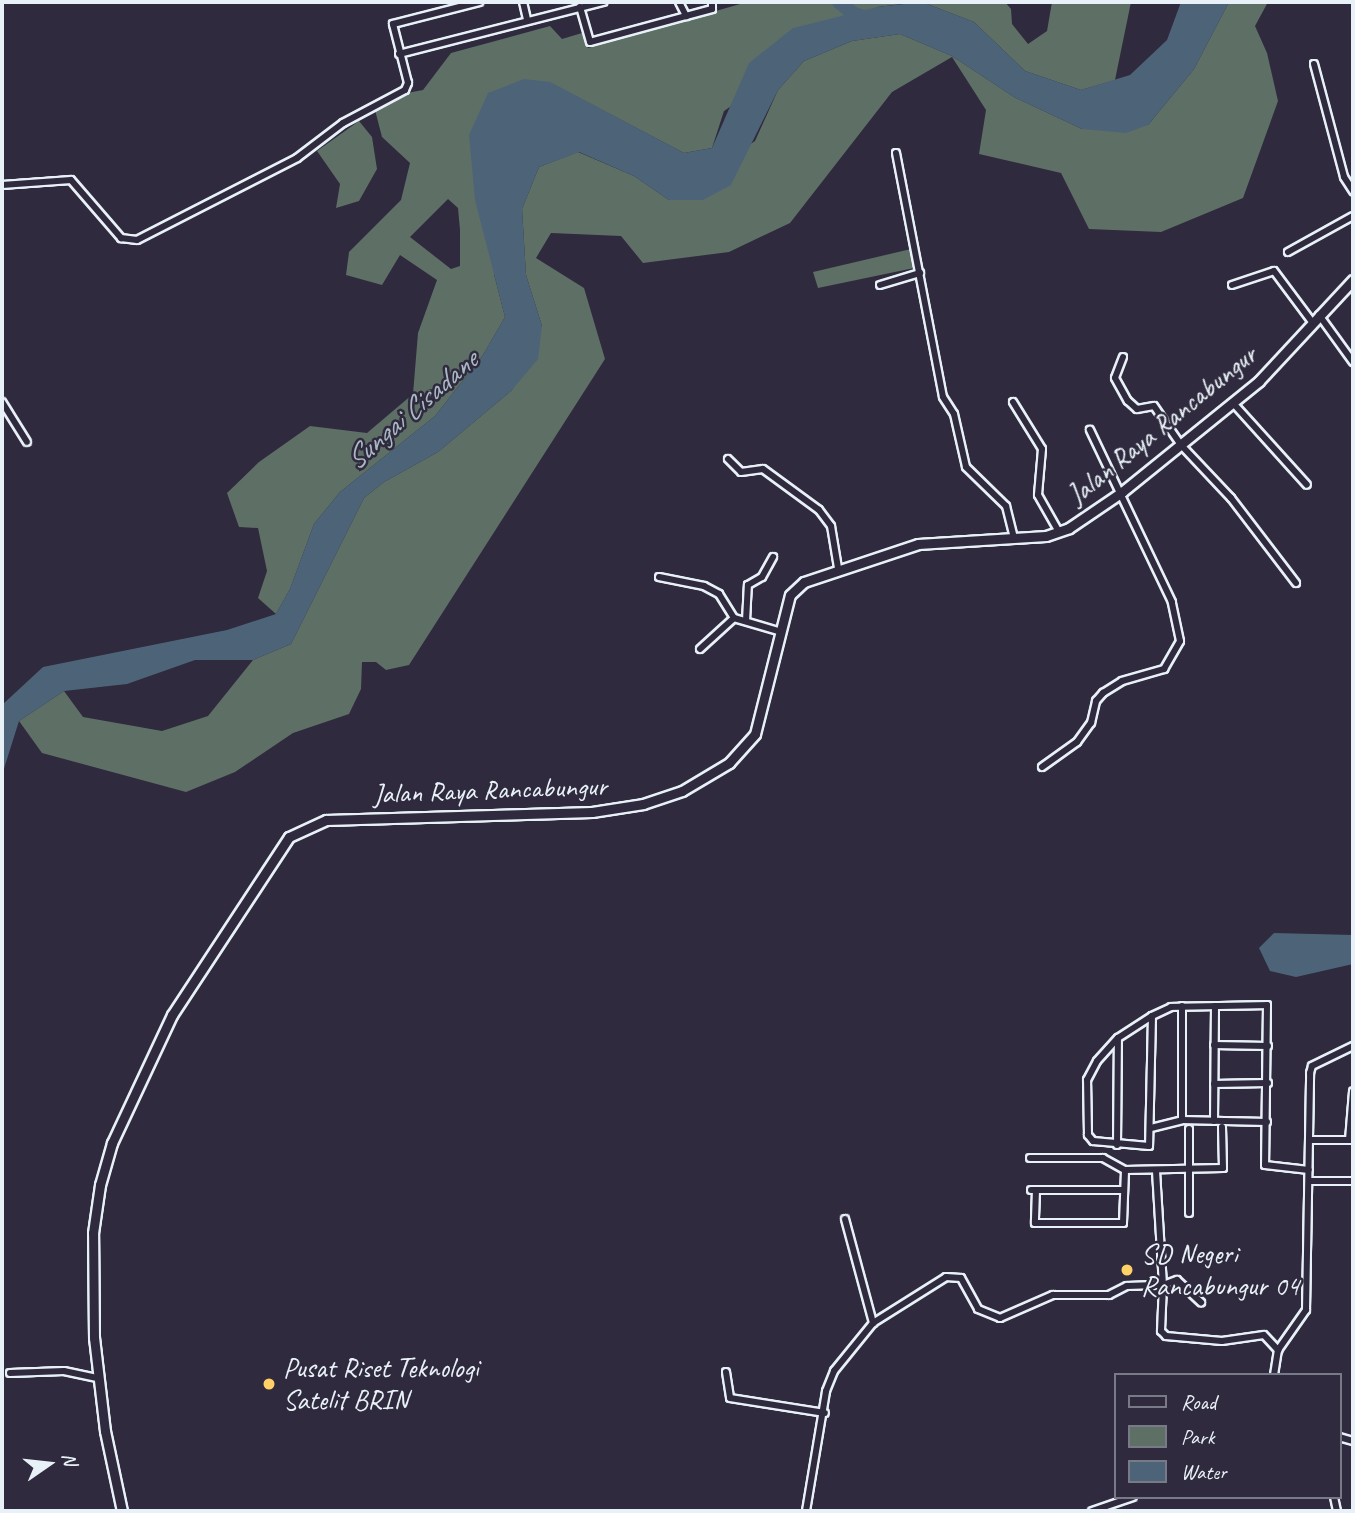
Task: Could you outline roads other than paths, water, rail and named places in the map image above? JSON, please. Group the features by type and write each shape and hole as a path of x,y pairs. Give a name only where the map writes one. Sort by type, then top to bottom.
{"main road":[{"name":"Jalan Raya Rancabungur","path":"122,1511 98,1378 93,1233 112,1143 172,1015 289,837 326,820 592,812 643,804 682,791 729,763 755,734 790,595 811,578 918,544 1014,538 1059,532 1122,492 1233,402 1286,354 1353,280"}],"street":[{"path":"2,185 71,180 121,238 137,240 297,158 343,123 405,90 408,83 394,24 479,2"},
{"path":"523,2 527,20"},
{"path":"399,54 603,2"},
{"path":"679,2 686,16"},
{"path":"580,7 590,42 712,9 712,2"},
{"path":"1314,65 1344,177 1353,191"},
{"path":"896,153 943,397 954,414 966,467 1006,506 1014,538"},
{"path":"1288,252 1353,216"},
{"path":"1232,285 1274,271 1353,362"},
{"path":"880,285 920,273"},
{"path":"1123,357 1115,378 1128,401 1137,410 1154,406 1181,445 1231,498 1296,583"},
{"path":"2,402 27,442"},
{"path":"1013,402 1042,449 1038,495 1059,532"},
{"path":"1233,402 1307,485"},
{"path":"1042,767 1077,742 1091,723 1096,701 1103,693 1122,681 1164,669 1177,653 1177,617 1122,492 1090,430"},
{"path":"729,459 741,472 763,469 819,510 831,526 838,568"},
{"path":"746,621 748,585 762,578 773,556"},
{"path":"659,577 713,590 734,618 782,632"},
{"path":"700,649 721,635 734,618"},
{"path":"1152,1016 1151,1128 1146,1149 1093,1141 1088,1135 1087,1080 1097,1060 1118,1038 1152,1016 1182,1006 1267,1005 1265,1165 1309,1170"},
{"path":"1182,1006 1182,1121"},
{"path":"1214,1121 1215,1006"},
{"path":"1117,1146 1118,1038"},
{"path":"1214,1045 1268,1046"},
{"path":"1274,1373 1278,1350 1306,1310 1312,1066 1353,1046"},
{"path":"1214,1084 1268,1083"},
{"path":"1309,1140 1351,1140 1353,1091"},
{"path":"1151,1128 1182,1121 1267,1122"},
{"path":"1030,1158 1103,1158 1125,1170 1223,1168 1222,1128"},
{"path":"1189,1129 1189,1213"},
{"path":"1124,1190 1033,1190 1035,1223 1123,1223 1125,1170"},
{"path":"1156,1171 1163,1285 1161,1331 1166,1336 1222,1341 1264,1335 1278,1350"},
{"path":"1309,1181 1353,1181"},
{"path":"845,1219 873,1323"},
{"path":"806,1511 834,1371 873,1323 946,1277 961,1278 978,1309 1000,1318 1053,1295 1109,1295 1127,1286 1163,1285 1177,1280 1201,1303"},
{"path":"10,1373 64,1371 98,1378"},
{"path":"726,1372 730,1398 825,1413"},
{"path":"1092,1511 1127,1499"}],"water":[{"path":"922,2 974,22 1025,71 1081,90 1130,75 1167,40 1181,2 1229,2 1194,69 1148,125 1126,133 1082,129 1014,97 952,56 900,34 852,41 804,61 778,90 731,185 703,200 669,200 634,176 579,152 539,167 522,209 526,275 542,326 538,359 512,390 438,452 384,482 364,498 291,644 253,660 195,660 127,684 64,691 19,721 2,775 2,705 43,667 227,630 276,614 290,589 314,524 340,492 435,416 483,355 505,317 475,200 469,135 488,93 524,79 550,82 684,153 712,148 749,63 793,28 877,7"},
{"path":"1274,933 1353,935 1353,964 1296,977 1270,971 1259,948"}],"waterway":[{"path":"839,2 854,14 868,18"}],"place":[{"name":"SD Negeri Rancabungur 04","path":"1127,1270"},
{"name":"Pusat Riset Teknologi Satelit BRIN","path":"269,1384"}],"water label":[{"name":"Sungai Cisadane","path":"411,410"}]}
